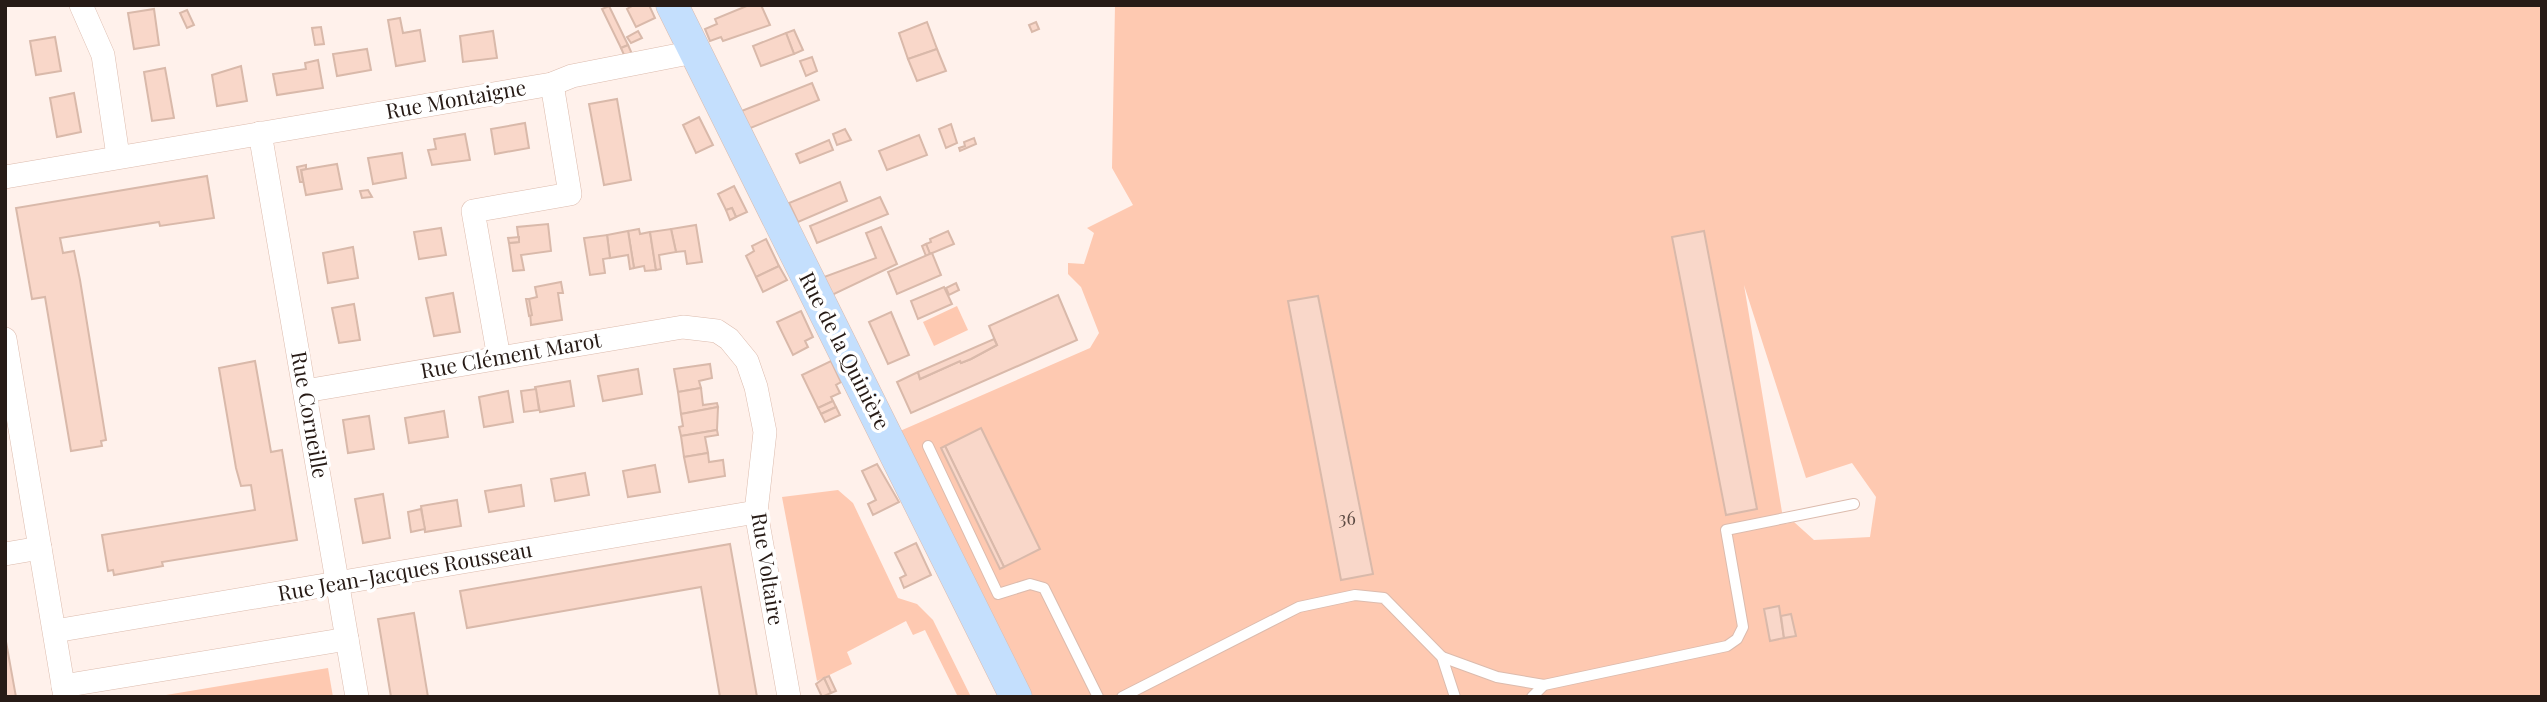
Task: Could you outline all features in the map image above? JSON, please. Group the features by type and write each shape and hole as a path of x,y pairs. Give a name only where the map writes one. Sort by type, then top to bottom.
{"street":[{"path":"81,5 103,55 118,156"},
{"name":"Rue de la Quinière","path":"672,5 1016,697"},
{"path":"552,84 572,76 694,52"},
{"name":"Rue Montaigne","path":"5,177 552,84 570,194 473,211 499,358"},
{"name":"Rue Corneille","path":"260,133 356,697"},
{"name":"Rue Clément Marot","path":"305,391 683,327 717,331"},
{"name":"Rue Voltaire","path":"717,331 743,354 760,402 764,445 756,512 789,697"},
{"path":"5,339 64,691 346,639"},
{"name":"Rue Jean-Jacques Rousseau","path":"55,631 756,512"},
{"path":"5,554 40,548"}],"lane":[{"path":"928,446 998,594 1030,584 1044,588 1098,697"},
{"path":"1441,657 1497,677 1544,685 1727,646 1737,639 1743,626 1726,530 1854,504"},
{"path":"1122,697 1298,607 1355,595 1384,598 1441,657 1455,697"},
{"path":"1532,697 1544,685"}],"shaded area":[{"path":"1115,5 2542,5 2542,697 1032,697 900,431 1090,348 1099,333 1081,287 1068,274 1068,263 1084,264 1094,233 1087,228 1133,205 1112,168","holes":["1744,285 1806,478 1852,463 1876,497 1870,537 1814,540 1794,522 1784,524"]},
{"path":"957,306 968,330 934,346 923,322"},
{"path":"838,490 853,503 898,598 917,604 933,620 971,697 958,697 925,630 913,635 906,621 847,652 852,664 817,681 782,497"},
{"path":"328,668 333,697 154,697"}],"building":[{"path":"634,5 649,5 655,18 636,27 627,9"},
{"path":"749,5 761,5 770,25 723,41 721,37 710,41 705,29 717,24 715,19"},
{"path":"609,6 628,45 621,48 602,9"},
{"path":"154,9 159,45 134,49 128,13"},
{"path":"187,10 194,25 187,28 180,13"},
{"path":"400,18 403,33 420,30 425,61 396,66 388,20"},
{"path":"927,22 937,49 908,59 899,33"},
{"path":"1036,22 1039,29 1032,32 1029,25"},
{"path":"321,27 324,44 315,45 312,28"},
{"path":"794,30 803,50 794,54 786,33"},
{"path":"493,31 497,58 463,62 460,36"},
{"path":"638,31 642,38 631,43 627,37"},
{"path":"786,33 794,54 761,66 753,46"},
{"path":"55,37 61,71 36,75 30,41"},
{"path":"628,45 632,54 624,55 621,48"},
{"path":"367,49 371,70 337,76 333,54"},
{"path":"937,49 946,71 917,81 908,59"},
{"path":"812,57 817,71 806,76 800,61"},
{"path":"318,60 323,88 277,95 273,74 306,69 305,63"},
{"path":"241,66 247,101 217,106 212,75"},
{"path":"165,68 174,118 152,121 144,72"},
{"path":"812,83 819,100 748,129 739,112"},
{"path":"74,93 81,132 57,137 50,98"},
{"path":"617,99 631,180 604,185 589,104"},
{"path":"699,117 713,145 696,153 683,125"},
{"path":"525,123 529,148 495,154 491,129"},
{"path":"951,124 957,143 946,148 939,129"},
{"path":"845,129 851,140 837,145 833,134"},
{"path":"465,134 470,160 432,165 428,150 436,149 434,139"},
{"path":"919,135 927,155 887,170 879,151"},
{"path":"974,138 976,144 960,151 959,148 965,146 964,142"},
{"path":"829,140 833,150 800,163 796,154"},
{"path":"402,153 406,178 373,184 368,158"},
{"path":"337,164 342,189 306,195 301,170"},
{"path":"306,165 306,169 301,170 303,182 300,182 297,167"},
{"path":"207,176 214,218 160,226 159,222 60,238 63,253 74,251 106,440 101,441 102,446 71,451 45,297 32,299 16,208"},
{"path":"840,182 847,201 798,222 789,203"},
{"path":"734,186 747,212 736,217 732,208 726,210 718,194"},
{"path":"368,190 372,197 362,198 360,191"},
{"path":"880,197 888,214 817,243 810,226"},
{"path":"732,208 736,217 730,220 726,210"},
{"path":"548,224 551,251 521,255 524,270 513,271 509,243 519,242 517,227"},
{"path":"696,225 702,262 687,264 685,251 676,252 671,229"},
{"path":"881,227 897,264 832,295 824,277 876,258 866,233"},
{"path":"441,228 446,255 419,259 414,232"},
{"path":"639,229 640,234 650,232 656,270 645,271 644,266 634,268 628,231"},
{"path":"671,229 676,252 659,255 661,269 656,270 650,232"},
{"path":"628,231 634,268 630,269 628,255 610,258 607,235"},
{"path":"948,231 954,244 930,254 926,244 931,242 930,239"},
{"path":"1704,231 1757,509 1726,515 1672,237"},
{"path":"607,235 610,258 603,259 605,273 590,275 584,238"},
{"path":"519,237 519,242 509,243 508,238"},
{"path":"766,239 779,266 756,277 746,256 754,251 752,246"},
{"path":"926,244 930,254 926,256 922,246"},
{"path":"353,247 358,278 328,283 323,253"},
{"path":"932,253 941,275 897,294 888,272"},
{"path":"779,266 787,280 763,292 756,277"},
{"path":"561,282 563,293 558,293 562,320 531,325 529,299 537,297 535,287"},
{"path":"956,283 959,290 949,295 946,288"},
{"path":"944,287 952,304 918,319 911,301"},
{"path":"453,293 460,332 434,336 426,298"},
{"path":"1058,295 1077,340 911,413 897,382 918,372 920,379 960,361 961,363 971,359 997,345 989,326"},
{"path":"1318,296 1373,574 1341,580 1288,301"},
{"path":"526,299 529,299 532,315 529,316"},
{"path":"354,304 360,340 339,343 332,308"},
{"path":"801,311 813,337 805,341 808,347 793,355 777,322"},
{"path":"891,312 909,355 888,364 869,322"},
{"path":"994,339 997,345 971,359 961,363 960,361 920,379 918,372"},
{"path":"255,361 271,452 282,450 297,540 162,562 163,566 114,575 113,570 108,571 102,535 255,510 251,485 241,486 236,468 219,368"},
{"path":"831,361 841,382 836,385 840,393 831,397 833,401 818,408 802,375"},
{"path":"710,364 712,378 699,381 701,388 678,392 674,369"},
{"path":"638,369 642,394 603,401 598,376"},
{"path":"570,381 574,406 540,412 535,387"},
{"path":"701,388 703,405 717,403 718,407 681,414 678,392"},
{"path":"536,389 539,410 524,412 521,391"},
{"path":"508,391 513,422 484,427 479,397"},
{"path":"833,401 836,407 821,414 818,408"},
{"path":"718,407 717,430 681,436 681,414"},
{"path":"836,407 840,415 825,422 821,414"},
{"path":"444,411 448,437 409,443 405,418"},
{"path":"369,416 374,449 348,453 343,420"},
{"path":"981,428 1040,549 1004,567 945,446"},
{"path":"717,430 718,435 705,437 708,453 684,457 681,436"},
{"path":"945,446 1004,567 1000,569 941,448"},
{"path":"708,453 709,462 723,460 725,476 689,482 684,457"},
{"path":"877,464 899,502 873,515 868,504 876,500 862,471"},
{"path":"655,465 660,492 628,497 623,471"},
{"path":"585,473 589,495 555,501 551,479"},
{"path":"521,485 524,506 489,512 485,491"},
{"path":"383,494 390,538 363,543 355,499"},
{"path":"457,500 461,526 425,532 421,506"},
{"path":"421,509 425,529 411,532 408,512"},
{"path":"916,543 931,575 904,588 900,578 906,575 895,553"},
{"path":"730,544 757,697 720,697 701,587 467,628 460,591"},
{"path":"1779,606 1784,638 1770,641 1764,609"},
{"path":"414,613 428,697 391,697 378,619"},
{"path":"1791,614 1796,636 1784,638 1781,616"},
{"path":"5,636 16,697 5,697"},
{"path":"829,676 836,691 831,693 824,678"},
{"path":"824,678 831,693 822,697 816,684"}]}
